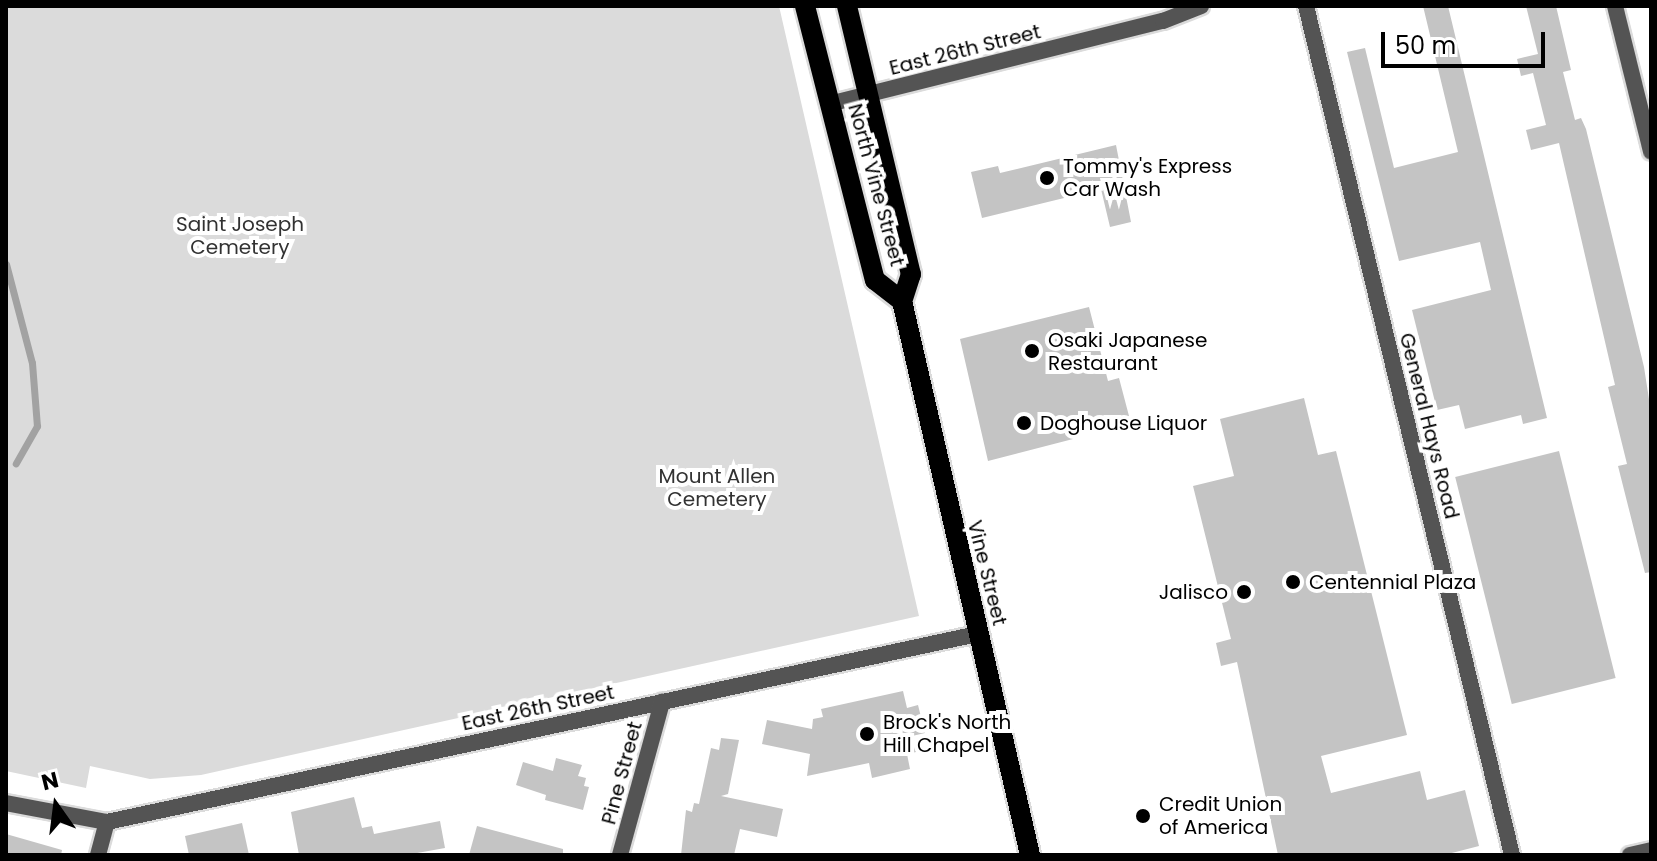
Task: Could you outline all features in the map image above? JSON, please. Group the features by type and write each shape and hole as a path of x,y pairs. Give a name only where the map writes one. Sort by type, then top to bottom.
{"main road":[{"name":"North Vine Street","path":"805,6 875,280 902,301 911,274 847,6"},
{"name":"Vine Street","path":"902,301 1030,855"}],"street":[{"name":"East 26th Street","path":"829,104 1163,21 1201,6"},
{"name":"General Hays Road","path":"1306,6 1512,855"},
{"path":"1615,6 1651,152"},
{"name":"East 26th Street","path":"107,822 977,634"},
{"name":"Pine Street","path":"620,855 662,702"},
{"path":"6,803 107,822 98,855"},
{"path":"1630,855 1651,850"}],"green space":[{"path":"6,6 779,6 919,616 201,775 150,779 90,766 86,788 6,771"}],"building":[{"path":"1423,6 1448,6 1547,418 1523,424 1521,415 1465,429 1459,405 1437,410 1412,310 1491,290 1480,242 1399,261 1347,52 1365,48 1394,168 1458,152"},
{"path":"1526,6 1556,6 1571,70 1563,72 1575,120 1581,118 1586,129 1644,367 1651,412 1651,572 1645,573 1618,466 1627,464 1608,387 1615,385 1559,143 1531,150 1526,130 1546,125 1533,73 1521,76 1517,59 1538,54"},
{"name":"Tommy's Express Car Wash","path":"1116,145 1131,222 1110,227 1101,189 982,218 971,172 998,166 1000,173"},
{"path":"1089,307 1108,381 1119,378 1129,416 1071,431 1073,439 988,461 960,339"},
{"name":"Centennial Plaza","path":"1304,398 1318,455 1336,451 1407,735 1321,756 1331,793 1420,771 1427,800 1465,790 1479,846 1444,855 1278,855 1237,662 1221,666 1216,643 1231,639 1193,486 1234,476 1220,419"},
{"path":"1559,451 1616,678 1512,704 1455,477"},
{"name":"Brock's North Hill Chapel","path":"903,691 907,708 918,705 925,733 912,736 916,752 907,754 910,769 872,778 869,763 807,776 810,754 762,744 767,720 812,729 813,719 823,717 821,709"},
{"path":"721,738 739,740 728,794 721,796 783,809 777,837 740,829 734,855 681,855 686,810 692,812 694,803 699,804 711,748 719,750"},
{"path":"556,758 582,765 578,776 586,778 584,786 589,787 583,810 545,800 546,795 516,785 523,762 553,771"},
{"path":"354,797 362,828 372,826 374,834 440,821 445,848 406,855 299,855 291,812"},
{"path":"242,823 249,855 189,855 185,836"},
{"path":"477,826 563,849 563,855 469,855"},
{"path":"6,834 62,850 61,855 6,855"}],"waterway":[{"path":"6,264 32,363 37,426 16,463"}],"place":[{"name":"Tommy's Express Car Wash","path":"1047,178"},
{"name":"Osaki Japanese Restaurant","path":"1032,351"},
{"name":"Doghouse Liquor","path":"1024,423"},
{"name":"Centennial Plaza","path":"1293,582"},
{"name":"Jalisco","path":"1244,592"},
{"name":"Brock's North Hill Chapel","path":"867,734"},
{"name":"Credit Union of America","path":"1143,816"}],"park label":[{"name":"Saint Joseph Cemetery","path":"240,236"},
{"name":"Mount Allen Cemetery","path":"717,488"}]}
